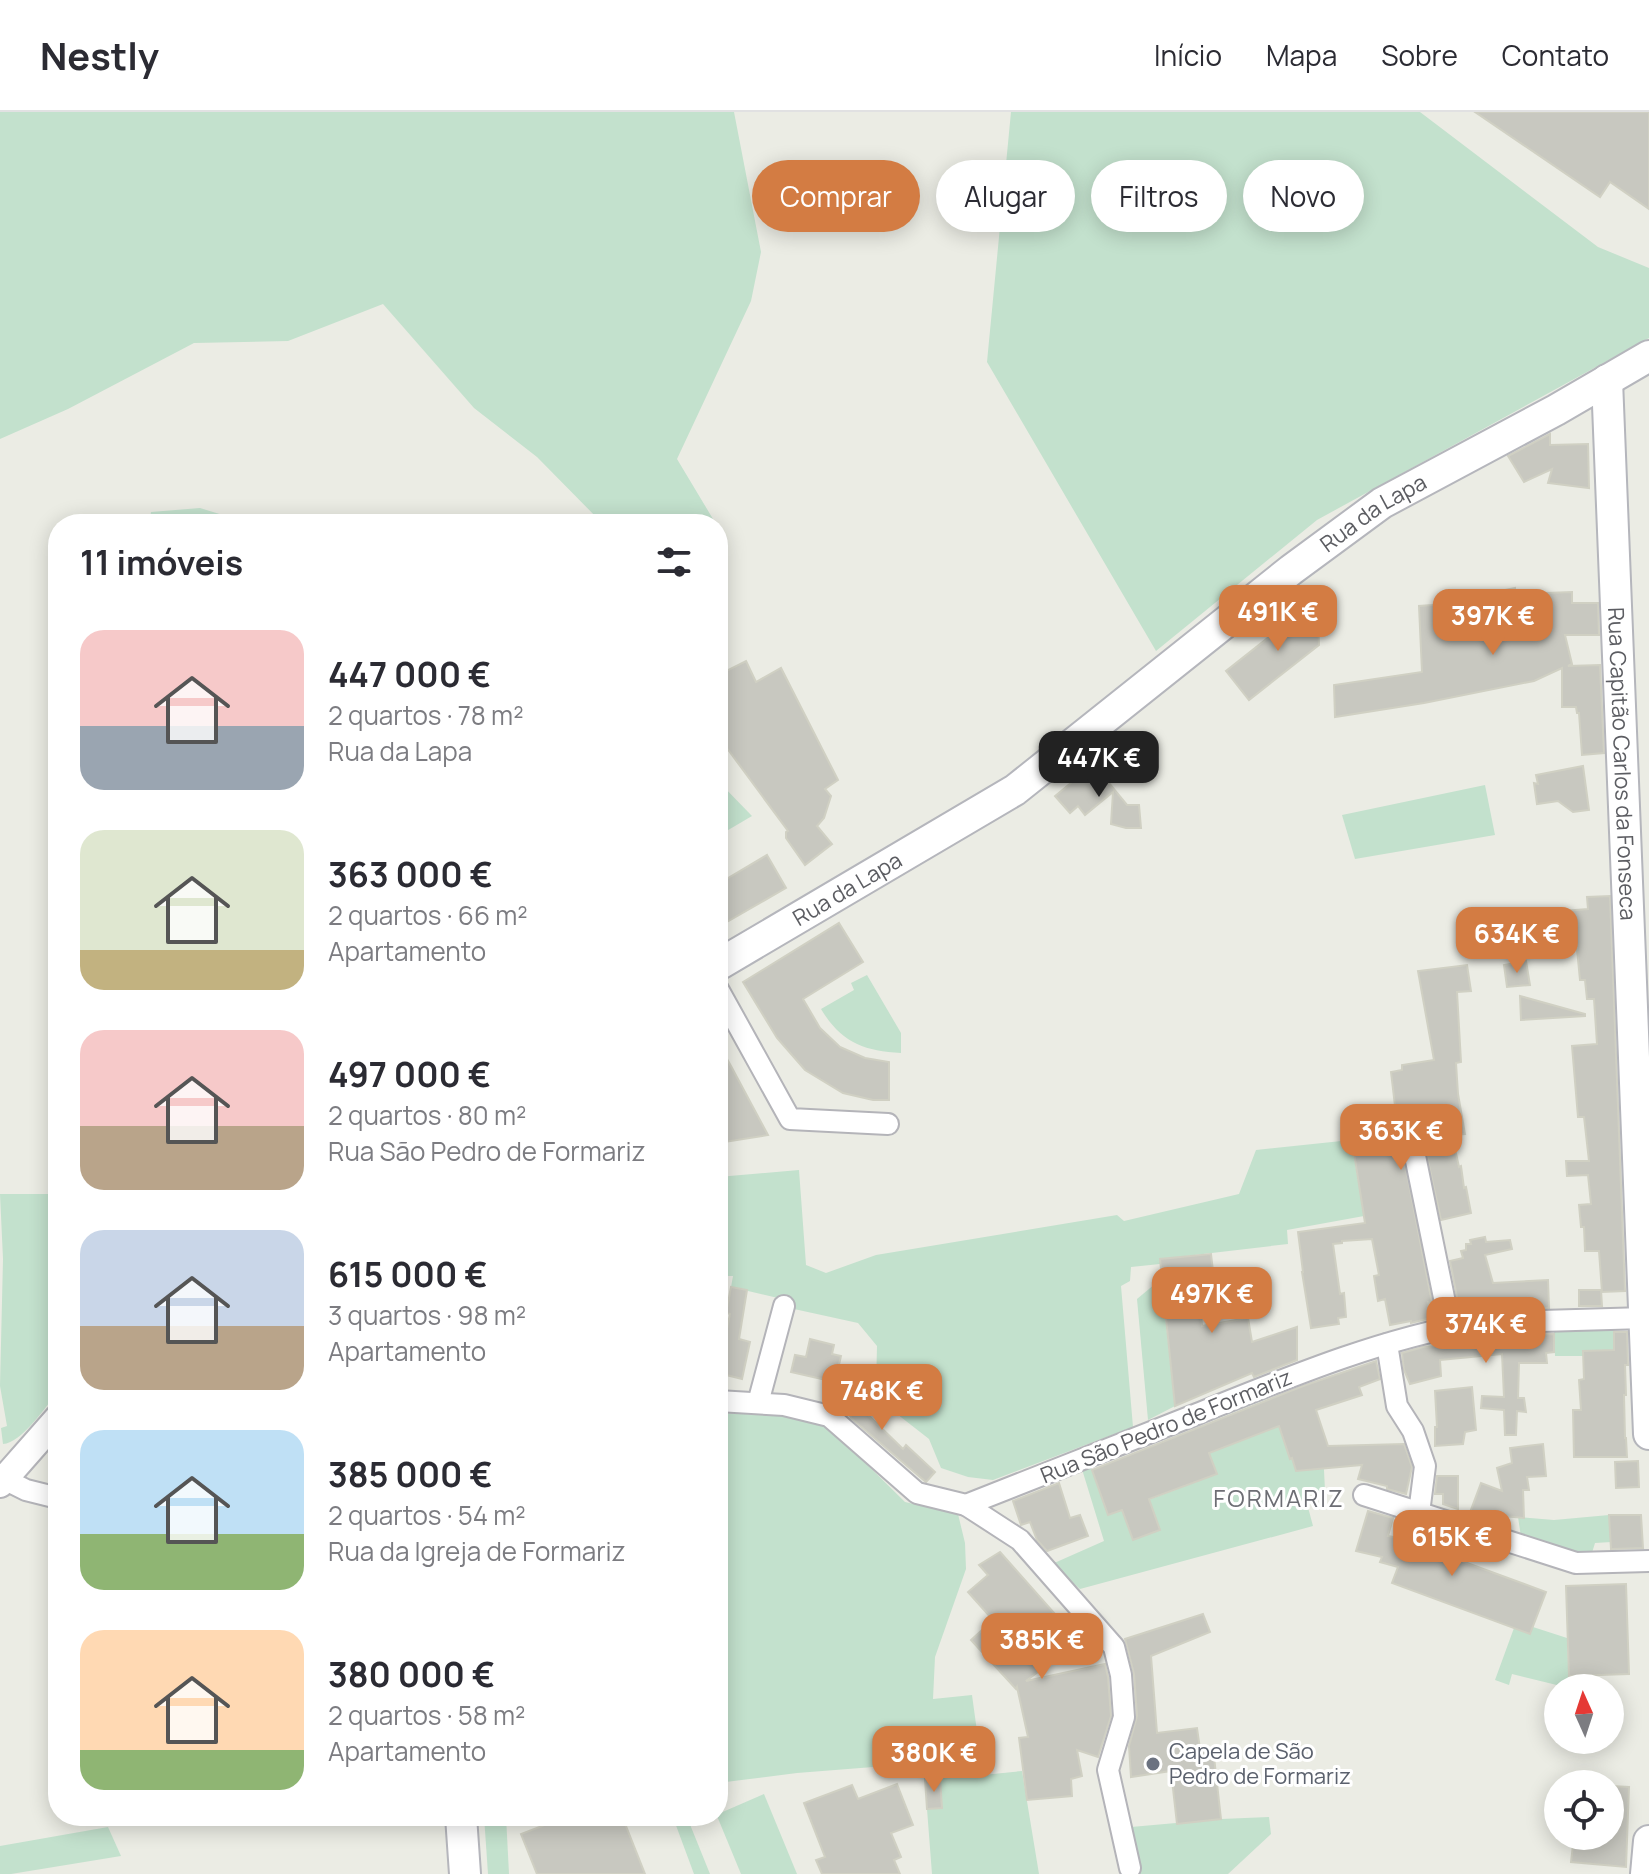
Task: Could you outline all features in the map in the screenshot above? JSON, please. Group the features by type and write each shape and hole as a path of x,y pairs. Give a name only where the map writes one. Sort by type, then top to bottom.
{"main road":[{"name":"Rua da Lapa","path":"728,959 1015,790 1291,570 1382,503 1556,410 1649,356"},
{"name":"Rua Capitão Carlos da Fonseca","path":"1607,380 1649,1434"},
{"path":"462,1826 465,1874"},
{"path":"1646,1874 1649,1841"}],"street":[{"path":"728,1007 790,1119 888,1124"},
{"path":"1413,1146 1450,1327"},
{"path":"758,1403 784,1306"},
{"name":"Rua São Pedro de Formariz","path":"966,1505 1312,1368 1387,1344 1473,1323 1645,1318"},
{"path":"1387,1344 1397,1406 1413,1431 1425,1466 1419,1513"},
{"path":"728,1402 784,1405 829,1416 917,1493 966,1505 1020,1540 1114,1647 1121,1675 1124,1717 1108,1770 1130,1868"},
{"path":"48,1429 2,1480 48,1496"},
{"path":"997,1525 995,1515 1005,1490"},
{"path":"1364,1495 1576,1563 1649,1561"}],"green space":[{"path":"0,112 734,112 752,205 752,232 757,232 761,252 751,301 677,459 710,514 593,514 537,457 474,408 383,304 288,341 194,343 68,409 0,439"},
{"path":"1011,112 1420,112 1598,247 1649,268 1649,338 1317,520 1156,651 987,362 999,232 1075,232 1075,160 1006,160"},
{"path":"200,508 220,514 151,514"},
{"path":"1485,785 1495,835 1355,859 1342,815"},
{"path":"728,791 752,816 728,830"},
{"path":"867,975 901,1033 901,1053 875,1050 854,1043 837,1030 821,1009 854,990 851,983"},
{"path":"1351,1140 1364,1216 1287,1230 1288,1244 1160,1259 1160,1264 1131,1267 1130,1281 1121,1286 1133,1427 993,1480 968,1477 941,1468 929,1439 865,1389 876,1388 877,1346 858,1323 794,1309 795,1302 731,1287 733,1276 728,1276 728,1176 799,1170 806,1265 826,1273 876,1255 1117,1215 1124,1221 1239,1194 1256,1150"},
{"path":"0,1194 48,1194 48,1405 18,1438 3,1444 1,1428 7,1426 0,1386 3,1259"},
{"path":"1161,1279 1175,1406 1148,1420 1137,1299"},
{"path":"1613,1328 1614,1350 1583,1351 1583,1356 1555,1356 1554,1331"},
{"path":"1267,1393 1269,1398 1091,1468 1109,1515 1217,1474 1209,1453 1279,1426 1290,1459 1323,1449 1325,1491 1305,1496 1313,1526 1080,1589 1052,1564 1104,1541 1081,1466"},
{"path":"728,1413 794,1416 829,1427 905,1502 958,1514 965,1543 966,1569 935,1657 933,1699 972,1695 983,1775 1022,1771 1039,1874 932,1874 927,1809 942,1807 940,1778 925,1779 924,1763 728,1782"},
{"path":"1609,1515 1628,1541 1595,1543 1591,1556 1571,1554 1521,1537 1518,1517 1554,1520"},
{"path":"1533,1627 1567,1638 1568,1674 1544,1674 1544,1682 1512,1674 1509,1685 1495,1680 1514,1628"},
{"path":"764,1794 797,1874 741,1874 721,1826 728,1826 728,1810"},
{"path":"1269,1817 1271,1834 1228,1874 1137,1874 1131,1827"},
{"path":"485,1826 507,1826 509,1874 488,1874"},
{"path":"676,1826 691,1826 710,1874 694,1874"},
{"path":"108,1827 121,1856 0,1874 0,1846"}],"building":[{"path":"1475,112 1649,112 1649,209 1610,182 1600,197"},
{"path":"1550,434 1550,445 1588,444 1589,488 1548,483 1552,469 1524,482 1508,456"},
{"path":"1515,588 1515,594 1572,592 1572,603 1598,603 1599,635 1565,635 1572,664 1568,666 1600,665 1604,753 1582,755 1579,713 1576,707 1562,707 1562,668 1534,681 1335,717 1334,685 1422,672 1419,606"},
{"path":"1317,599 1319,645 1249,700 1226,671"},
{"path":"746,661 756,682 781,668 838,780 825,789 831,796 824,818 817,826 832,844 805,865 786,838 788,831 728,750 728,670"},
{"path":"1583,766 1589,810 1573,812 1558,801 1537,804 1536,775"},
{"path":"1088,769 1094,776 1100,772 1127,805 1139,805 1141,828 1111,824 1113,792 1085,815 1078,806 1070,813 1055,796"},
{"path":"767,855 786,888 728,921 728,878"},
{"path":"1610,896 1625,1291 1602,1292 1599,1251 1585,1251 1584,1227 1581,1227 1579,1205 1591,1204 1588,1175 1567,1176 1566,1161 1589,1161 1584,1117 1578,1117 1572,1046 1597,1044 1594,999 1587,999 1585,980 1580,980 1575,928 1553,930 1551,912 1588,909 1587,897"},
{"path":"839,923 863,962 803,999 820,1028 840,1047 865,1058 889,1062 889,1100 873,1100 843,1093 805,1070 777,1038 743,982"},
{"path":"1526,961 1530,985 1507,987 1504,965"},
{"path":"1467,965 1471,991 1457,992 1461,1062 1456,1063 1465,1134 1452,1135 1471,1213 1441,1220 1423,1138 1411,1133 1401,1143 1432,1303 1428,1302 1431,1318 1390,1325 1385,1299 1378,1301 1374,1276 1379,1275 1372,1239 1342,1241 1333,1244 1346,1317 1338,1318 1339,1324 1311,1328 1298,1232 1365,1223 1352,1140 1383,1137 1379,1109 1395,1106 1391,1072 1402,1070 1402,1065 1434,1060 1418,971"},
{"path":"1520,996 1585,1014 1585,1016 1521,1020"},
{"path":"728,1061 768,1135 728,1142"},
{"path":"1485,1237 1486,1242 1510,1240 1512,1249 1485,1255 1493,1283 1548,1280 1549,1308 1494,1308 1460,1312 1450,1261 1463,1258 1461,1251 1466,1250 1466,1244 1471,1244 1470,1240"},
{"path":"1211,1254 1215,1288 1199,1289 1202,1326 1248,1318 1252,1342 1297,1327 1297,1360 1254,1377 1252,1373 1175,1406 1160,1259"},
{"path":"731,1287 747,1290 739,1339 750,1342 742,1379 728,1376 728,1303"},
{"path":"1579,1290 1601,1290 1602,1306 1579,1306"},
{"path":"1614,1332 1627,1332 1628,1365 1625,1365 1624,1395 1627,1457 1574,1457 1573,1410 1581,1410 1579,1380 1584,1379 1583,1351 1614,1350"},
{"path":"1554,1334 1554,1352 1546,1353 1547,1363 1519,1363 1518,1398 1524,1398 1526,1412 1517,1411 1516,1435 1505,1435 1504,1410 1481,1408 1482,1396 1504,1397 1502,1354 1440,1360 1441,1376 1410,1384 1404,1370 1402,1353 1423,1347 1451,1345 1451,1341 1474,1336"},
{"path":"810,1339 834,1345 832,1354 841,1356 835,1382 791,1372 795,1355 806,1357"},
{"path":"1376,1361 1380,1379 1359,1387 1362,1395 1316,1410 1328,1446 1404,1444 1412,1467 1406,1494 1358,1479 1362,1465 1296,1471 1279,1426 1209,1453 1217,1474 1149,1499 1160,1530 1133,1540 1122,1510 1108,1515 1092,1470 1303,1386"},
{"path":"862,1385 864,1394 876,1406 868,1415 903,1449 906,1445 935,1472 926,1482 851,1418 841,1396"},
{"path":"1472,1387 1476,1430 1465,1432 1463,1444 1435,1446 1435,1391"},
{"path":"1543,1444 1546,1476 1527,1477 1529,1490 1523,1490 1524,1518 1491,1515 1489,1521 1469,1515 1481,1483 1502,1491 1497,1468 1512,1463 1510,1448"},
{"path":"1638,1461 1639,1487 1616,1488 1615,1462"},
{"path":"1437,1476 1458,1476 1458,1509 1443,1504 1443,1494 1435,1494"},
{"path":"1059,1483 1070,1518 1080,1515 1088,1536 1047,1551 1037,1540 1030,1522 1021,1525 1013,1501"},
{"path":"1368,1511 1393,1518 1388,1536 1546,1592 1530,1634 1392,1583 1398,1567 1380,1562 1382,1557 1356,1551"},
{"path":"1609,1515 1641,1515 1643,1548 1611,1549"},
{"path":"1000,1552 1079,1641 1026,1681 1105,1664 1111,1716 1098,1757 1077,1750 1082,1776 1071,1779 1072,1796 1027,1800 1019,1738 1028,1737 1017,1687 971,1640 993,1620 968,1592 988,1575 979,1565"},
{"path":"1626,1584 1629,1674 1569,1674 1566,1586"},
{"path":"1203,1614 1210,1632 1151,1656 1157,1733 1197,1728 1200,1749 1213,1748 1221,1819 1177,1824 1171,1771 1131,1777 1129,1746 1137,1716 1134,1674 1125,1639"},
{"path":"940,1778 942,1808 927,1809 925,1779"},
{"path":"897,1784 913,1825 891,1833 901,1857 894,1860 900,1874 822,1874 816,1860 825,1857 804,1803 852,1785 858,1799"},
{"path":"1624,1787 1629,1787 1626,1867 1571,1862 1572,1850 1624,1850"},
{"path":"542,1826 626,1826 645,1874 537,1874 521,1834"}],"place":[{"name":"Capela de São Pedro de Formariz","path":"1153,1764"}],"district":[{"name":"FORMARIZ","path":"1279,1499"}]}
